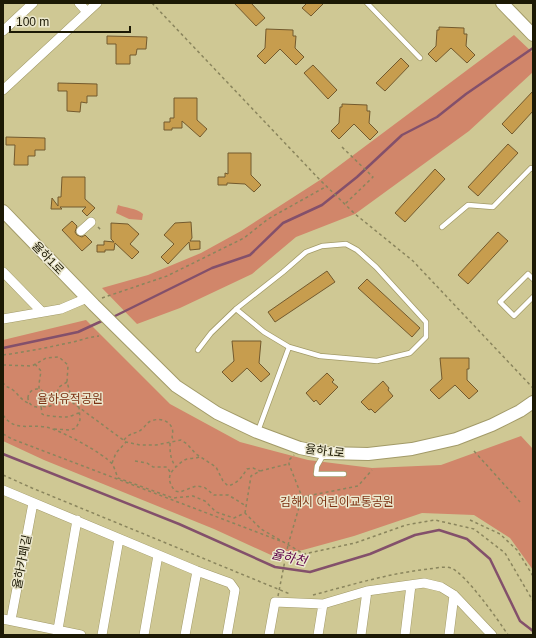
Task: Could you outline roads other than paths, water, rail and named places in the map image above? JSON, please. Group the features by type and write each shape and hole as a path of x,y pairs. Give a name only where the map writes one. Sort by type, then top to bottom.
{"street":[{"path":"3,31 33,3"},
{"path":"79,3 87,12"},
{"path":"3,90 97,3"},
{"path":"502,3 532,33"},
{"name":"율하1로","path":"3,211 91,302 176,386 217,413 257,432 300,448 325,453 368,454 412,449 456,439 492,425 520,411 533,402"},
{"path":"81,231 94,224"},
{"path":"3,272 42,312"},
{"path":"3,319 91,302"},
{"path":"3,490 33,504 77,520 196,571 230,583 235,590 227,635"},
{"name":"율하카페길","path":"7,620 33,504"},
{"path":"57,633 77,520"},
{"path":"102,635 119,539"},
{"path":"144,635 158,554"},
{"path":"185,635 196,571"},
{"path":"269,635 275,602 323,604 367,592 424,583 441,587 454,595 491,635"},
{"path":"405,635 411,585"},
{"path":"361,635 367,592"},
{"path":"449,635 454,595"},
{"path":"318,635 323,604"},
{"path":"7,620 57,633 81,635"}],"lane":[{"path":"367,3 420,58"},
{"path":"442,227 468,205 493,208 532,168 533,169"},
{"path":"198,350 211,333 236,309 306,252 322,246 346,244 357,250 376,267 426,322 426,337 410,353 377,361 320,356 288,347 264,332 236,309"},
{"path":"533,279 528,274 500,302 514,316 533,297"},
{"path":"257,432 288,347"},
{"path":"325,453 317,466 316,474 344,474"}],"waterway":[{"path":"111,318 212,268 250,255 283,223 322,205 357,177 402,135 437,117 466,94 533,48"},
{"path":"3,348 78,332 104,320"},
{"name":"율하천","path":"3,454 179,524 275,567 310,572 370,554 415,535 439,530 467,539 490,559 520,621 533,631"}],"park label":[{"name":"율하유적공원","path":"70,399"},
{"name":"김해시 어린이교통공원","path":"337,502"}]}
